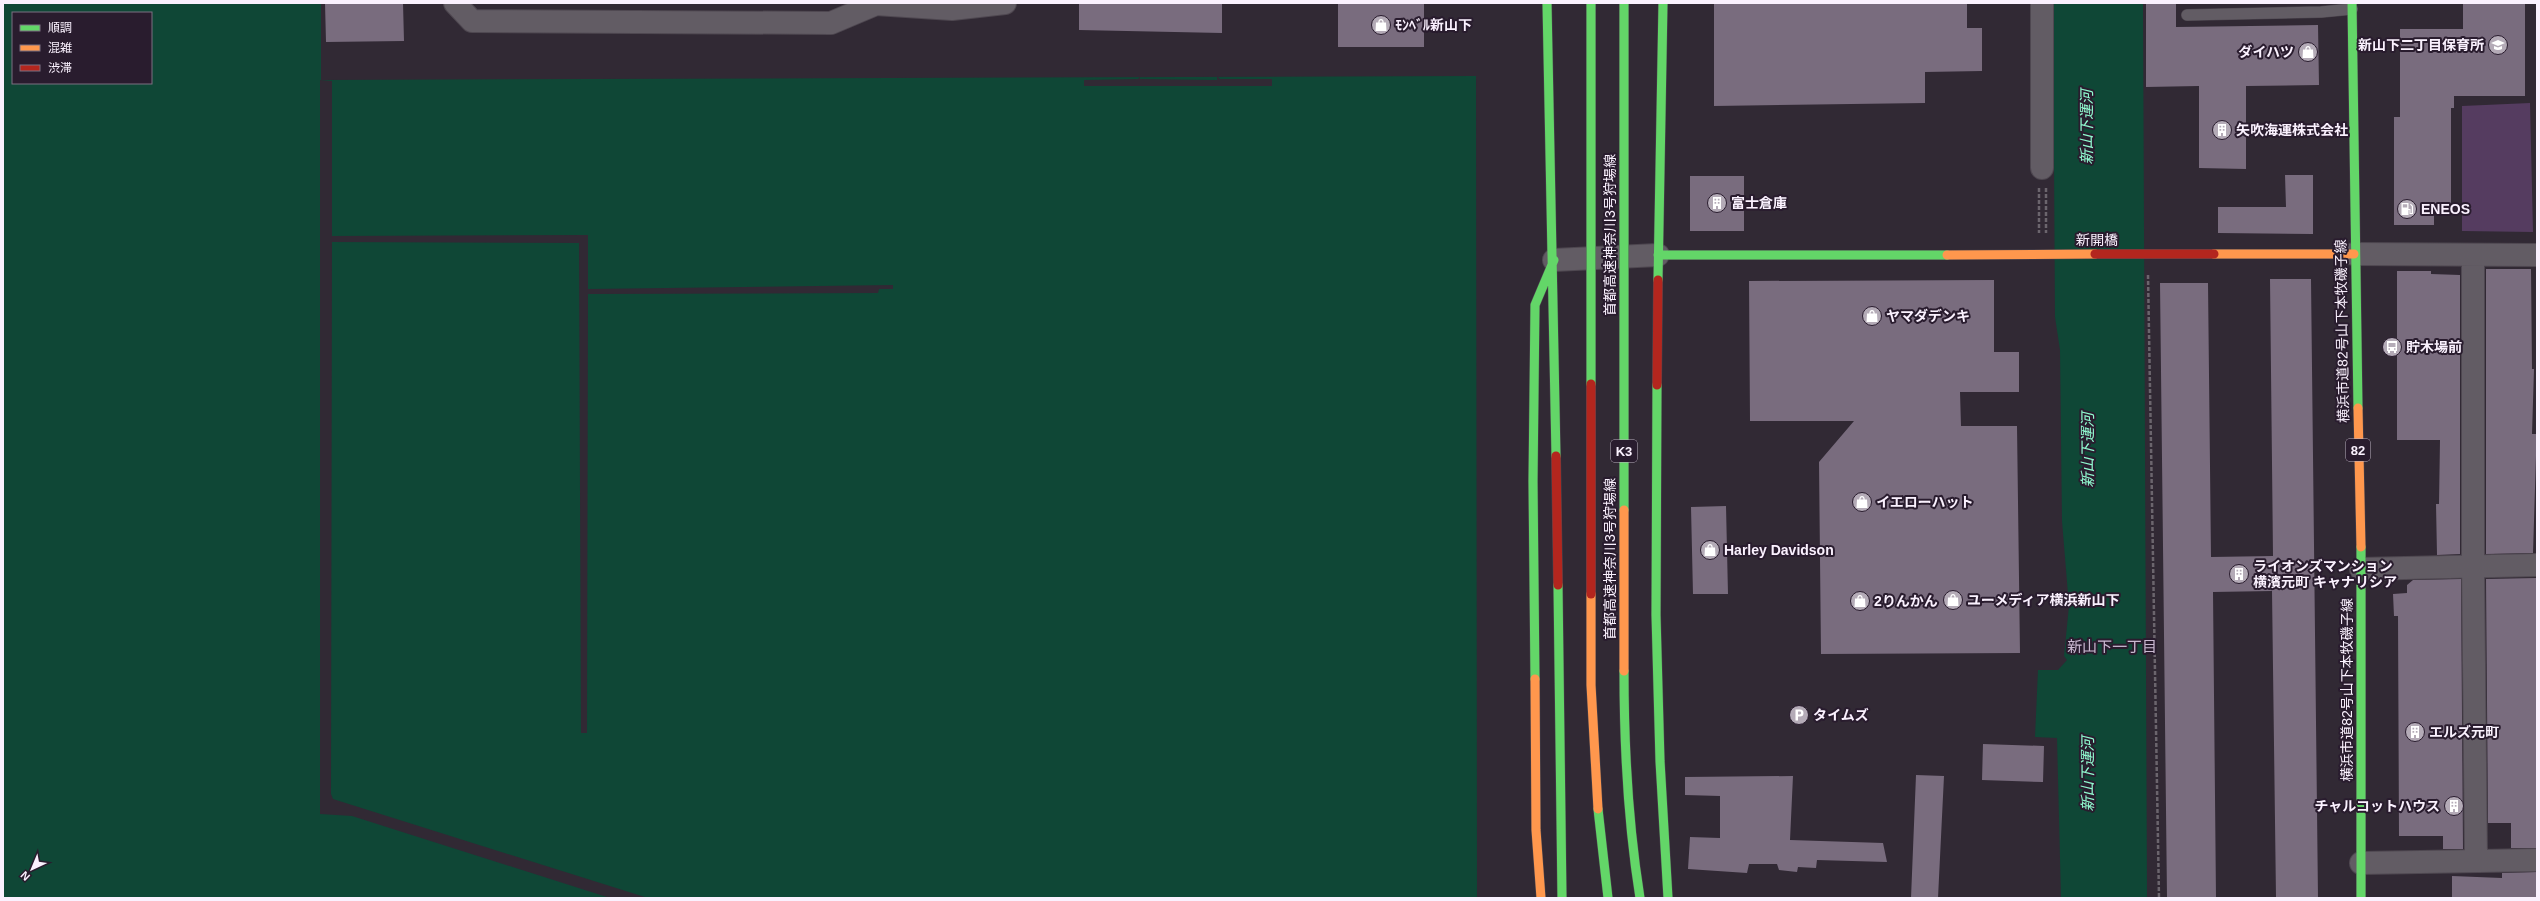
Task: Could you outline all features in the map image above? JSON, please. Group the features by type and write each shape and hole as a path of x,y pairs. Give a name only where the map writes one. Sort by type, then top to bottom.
{"main road":[{"path":"1547,3 1554,260 1562,898"},
{"name":"首都高速神奈川3号狩場線","path":"1591,3 1591,685 1595,785 1608,898"},
{"name":"首都高速神奈川3号狩場線","path":"1624,3 1624,710 1632,848 1640,898"},
{"path":"1664,3 1658,255 1656,615 1660,761 1668,898"},
{"name":"横浜市道82号山下本牧磯子線","path":"2352,6 2354,254 2361,569 2361,898"},
{"name":"新開橋","path":"1658,255 2354,254"},
{"path":"1541,898 1536,830 1533,481 1535,305 1554,260"}],"street":[{"path":"455,3 472,21 831,23 876,4 952,9 1005,3"},
{"path":"2040,176 2042,3"},
{"path":"2354,254 2537,255"},
{"path":"1554,260 1658,255"},
{"path":"2473,255 2473,564 2476,861"},
{"path":"2361,569 2473,564 2537,565"},
{"path":"2361,863 2537,860"}],"lane":[{"path":"2187,15 2321,12 2352,6"}],"path":[{"path":"2039,237 2040,176 2045,168 2046,231"},
{"path":"2149,280 2159,898"}],"shaded area":[{"path":"2530,103 2533,232 2462,231 2462,106"}],"water":[{"path":"3,3 321,3 321,80 1476,76 1477,898 3,898"},
{"name":"新山下運河","path":"2049,3 2143,3 2147,898 2061,898 2057,738 2035,737 2038,670 2058,670 2067,660 2064,656 2069,606 2062,521 2060,350 2055,317 2054,158"}],"pier":[{"path":"1217,76 1220,79 1272,79 1272,86 1084,86 1084,80 1138,79 1140,77 1140,79 1217,80"},
{"path":"320,80 332,81 332,236 588,235 588,289 893,285 893,289 879,289 878,293 588,294 587,733 581,733 579,243 332,242 331,794 333,799 648,898 610,898 352,816 320,814"}],"building":[{"path":"325,3 403,3 404,41 326,42"},
{"path":"1079,3 1222,3 1222,33 1079,30"},
{"name":"ﾓﾝﾍﾞﾙ新山下","path":"1338,3 1424,3 1424,47 1338,47"},
{"path":"1714,3 1967,3 1967,28 1982,28 1982,71 1925,72 1925,103 1714,106"},
{"path":"2146,3 2176,3 2176,27 2318,25 2319,85 2246,86 2246,169 2199,168 2199,86 2146,87"},
{"path":"2463,3 2525,3 2525,96 2454,96 2454,108 2451,108 2451,212 2434,212 2434,225 2394,225 2394,117 2400,117 2400,29 2463,29"},
{"path":"2285,175 2313,175 2313,234 2218,233 2218,207 2286,207"},
{"name":"富士倉庫","path":"1690,176 1744,176 1744,231 1690,231"},
{"path":"2486,269 2531,269 2532,369 2534,369 2532,434 2536,434 2533,553 2486,554"},
{"path":"2397,271 2431,271 2431,274 2460,275 2460,554 2437,555 2436,504 2439,504 2440,440 2397,440"},
{"name":"ライオンズマンション 横濱元町 キャナリシア","path":"2270,279 2311,279 2318,898 2276,898 2272,591 2213,592 2216,898 2167,898 2160,283 2208,283 2211,557 2273,556"},
{"path":"1994,280 1994,352 2019,352 2019,392 1960,392 1961,426 2017,426 2020,653 1821,654 1819,462 1854,421 1750,421 1749,281"},
{"name":"Harley Davidson","path":"1726,506 1728,594 1693,594 1691,507"},
{"path":"2536,578 2536,848 2511,848 2511,823 2488,823 2486,579"},
{"path":"2461,579 2463,849 2443,849 2443,836 2399,836 2398,616 2394,616 2393,594 2407,593 2407,585 2413,580"},
{"path":"1983,744 2044,746 2043,782 1982,780"},
{"path":"1916,775 1944,776 1938,898 1911,898"},
{"path":"1793,776 1790,840 1883,843 1887,862 1817,860 1816,868 1798,867 1797,872 1779,870 1777,864 1749,864 1747,873 1688,869 1690,837 1720,838 1720,796 1685,795 1685,777"},
{"path":"2537,872 2537,898 2452,898 2452,876 2502,878 2502,873"}],"traffic: fast":[{"path":"1547,3 1556,456"},
{"path":"1591,3 1591,384"},
{"path":"1624,3 1624,510"},
{"path":"1658,280 1663,3"},
{"path":"2352,3 2358,408"},
{"path":"1658,255 1947,255"},
{"path":"1535,679 1533,481 1535,305 1554,260"},
{"path":"1657,385 1656,615 1660,761 1668,898"},
{"path":"2361,547 2361,898"},
{"path":"1558,585 1562,898"},
{"path":"1624,671 1625,728 1632,842 1640,898"},
{"path":"1598,809 1608,898"}],"traffic: slow":[{"path":"1947,255 2095,254"},
{"path":"2214,254 2354,254"},
{"path":"2358,408 2361,547"},
{"path":"1624,510 1624,671"},
{"path":"1591,594 1591,685 1598,809"},
{"path":"1535,679 1536,830 1541,898"}],"traffic: jam":[{"path":"2095,254 2214,254"},
{"path":"1657,385 1658,280"},
{"path":"1591,384 1591,594"},
{"path":"1556,456 1558,585"}],"place":[{"name":"ﾓﾝﾍﾞﾙ新山下","path":"1381,25"},
{"name":"新山下二丁目保育所","path":"2498,45"},
{"name":"ダイハツ","path":"2308,52"},
{"name":"矢吹海運株式会社","path":"2222,130"},
{"name":"富士倉庫","path":"1717,203"},
{"name":"ENEOS","path":"2407,209"},
{"name":"ヤマダデンキ","path":"1872,316"},
{"name":"貯木場前","path":"2392,347"},
{"name":"イエローハット","path":"1862,502"},
{"name":"Harley Davidson","path":"1710,550"},
{"name":"ライオンズマンション 横濱元町 キャナリシア","path":"2239,574"},
{"name":"ユーメディア横浜新山下","path":"1953,600"},
{"name":"2りんかん","path":"1860,601"},
{"name":"タイムズ","path":"1799,715"},
{"name":"エルズ元町","path":"2415,732"},
{"name":"チャルコットハウス","path":"2454,806"}],"district":[{"name":"新山下一丁目","path":"2112,646"}]}
